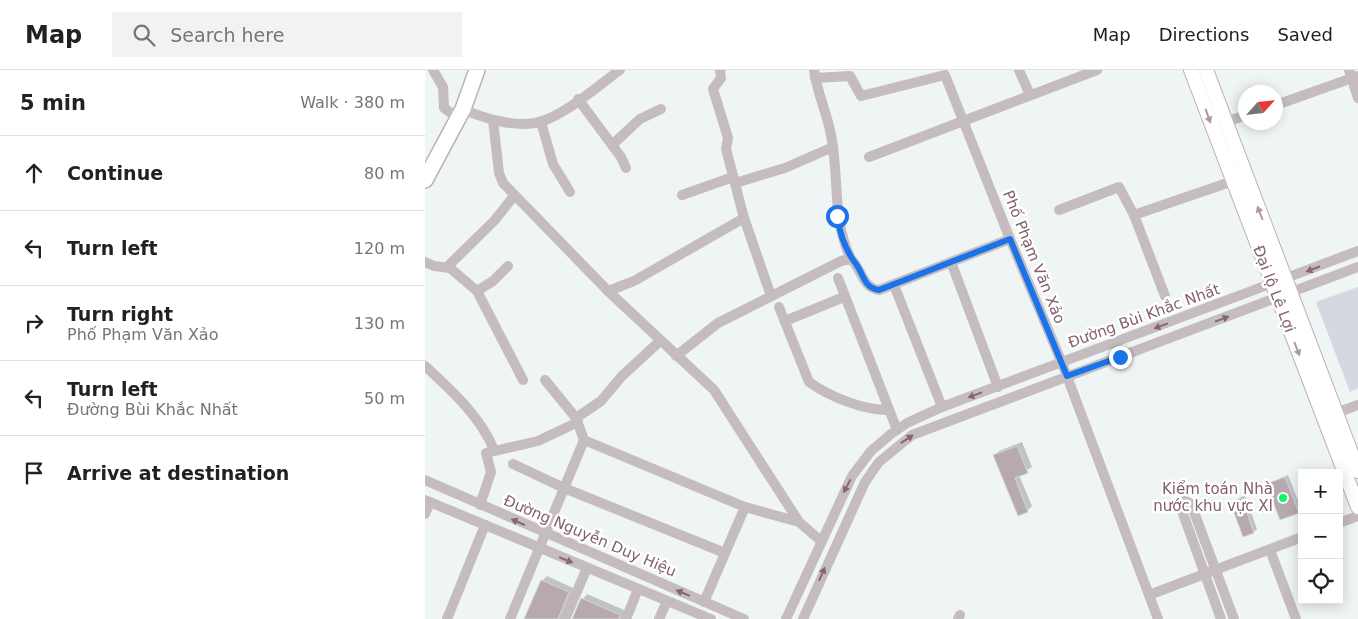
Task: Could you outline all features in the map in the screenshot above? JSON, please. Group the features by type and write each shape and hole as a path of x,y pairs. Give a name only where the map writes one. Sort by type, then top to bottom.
{"highway":[{"path":"425,180 461,113 477,70"}],"main road":[{"name":"Đại lộ Lê Lợi","path":"1191,70 1233,182 1279,282"},
{"name":"Đại lộ Lê Lợi","path":"1206,70 1226,122 1279,282 1358,507"},
{"name":"Đại lộ Lê Lợi","path":"1284,296 1336,414 1358,472"}],"street":[{"path":"433,70 443,87 444,108 493,120 541,122 579,99 620,70"},
{"path":"720,70 721,78 713,89 728,138 726,149 744,218 771,296"},
{"path":"1019,70 1030,96"},
{"path":"869,157 1097,70"},
{"path":"815,74 818,95 829,126 833,147 839,227 851,259 871,289 879,290 895,285 1010,239"},
{"name":"Phố Phạm Văn Xảo","path":"815,74 850,76 861,96 945,75 1010,239 1062,363 1158,619"},
{"path":"1283,102 1353,75 1358,98"},
{"path":"579,99 626,168"},
{"path":"612,145 641,119 661,109"},
{"path":"1226,122 1238,118"},
{"path":"493,120 499,173 503,183 608,291 720,397 799,522 821,541"},
{"path":"541,122 553,164 570,192"},
{"path":"683,195 785,168 833,147"},
{"path":"1134,216 1233,182"},
{"path":"1059,210 1119,187 1134,216 1165,296"},
{"path":"447,267 494,220 514,196"},
{"path":"608,291 634,281 744,218"},
{"name":"Đường Bùi Khắc Nhất","path":"786,619 852,476 871,452 897,430 942,408 998,386 1358,251"},
{"path":"676,356 718,323 841,260 851,259"},
{"path":"425,262 434,266 447,267 477,291 523,380"},
{"path":"951,262 998,386"},
{"path":"477,291 493,281 508,266"},
{"name":"Đường Bùi Khắc Nhất","path":"803,619 851,508 865,482 879,462 897,446 919,432 1358,268"},
{"path":"838,278 897,430"},
{"path":"895,285 942,408"},
{"path":"785,321 845,297"},
{"path":"779,307 809,382 858,406 870,410 888,410"},
{"path":"480,505 491,472 486,452 538,441 577,420 601,401 622,376 660,342"},
{"path":"425,366 473,414 485,430 494,450"},
{"path":"510,619 584,440 577,420 545,380"},
{"path":"1336,414 1358,405"},
{"path":"584,440 745,507 799,522"},
{"path":"513,464 564,488 725,554"},
{"name":"Đường Nguyễn Duy Hiệu","path":"425,480 545,534 744,619"},
{"path":"1221,619 1181,508 1184,500 1191,504 1217,569 1234,619"},
{"path":"425,514 427,501"},
{"name":"Đường Nguyễn Duy Hiệu","path":"427,501 711,619"},
{"path":"704,602 745,507"},
{"path":"1343,522 1358,516"},
{"path":"447,619 485,525"},
{"path":"1149,595 1298,540"},
{"path":"1270,550 1297,619"},
{"path":"565,619 587,568"},
{"path":"626,619 639,589"},
{"path":"659,619 667,601"}],"shaded area":[{"path":"1358,287 1358,388 1350,392 1316,302"}],"building":[{"path":"1017,446 1028,473 1015,478 1028,512 1018,516 993,455"},
{"name":"Kiểm toán Nhà nước khu vực XI","path":"1285,477 1298,513 1280,520 1266,484"},
{"path":"1242,498 1254,533 1243,537 1230,502"},
{"path":"541,580 569,592 558,619 524,619"},
{"path":"581,598 620,615 619,619 572,619"}],"place":[{"name":"Kiểm toán Nhà nước khu vực XI","path":"1283,498"}],"route":[{"path":"837,216 843,243 865,283 871,289 879,290 895,285 1010,239 1067,376 1120,357"}]}
